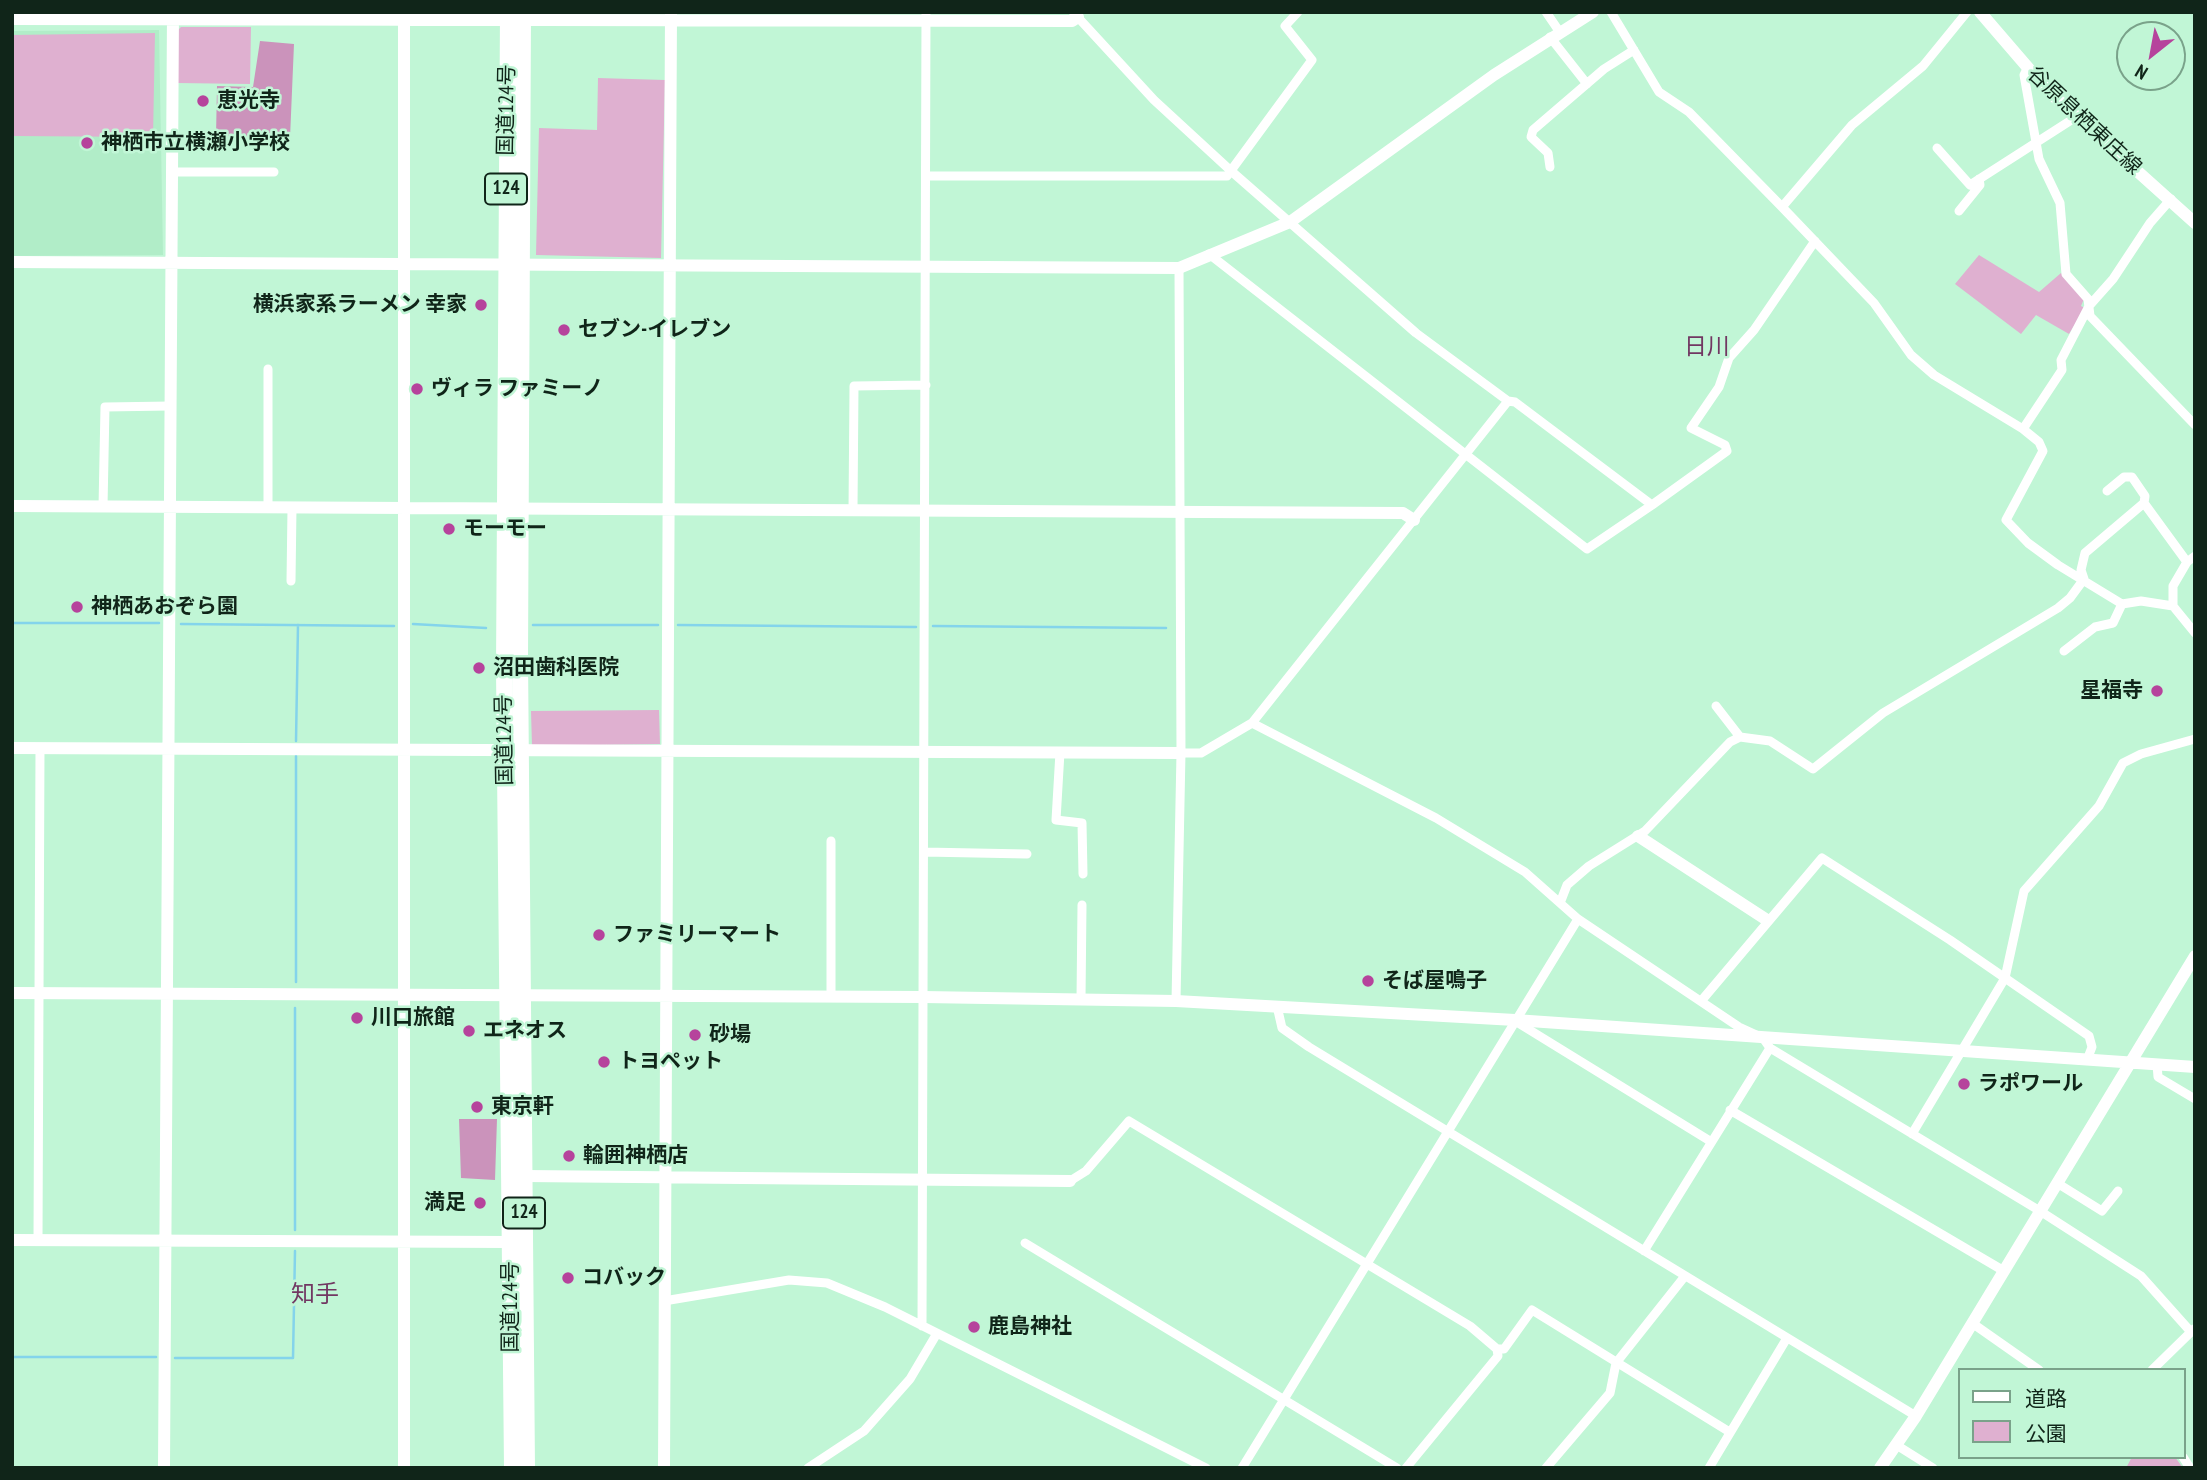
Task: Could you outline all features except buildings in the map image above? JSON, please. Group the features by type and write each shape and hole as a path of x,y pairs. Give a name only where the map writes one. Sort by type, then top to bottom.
{"highway":[{"name":"国道124号","path":"512,1468 515,17"},
{"name":"国道124号","path":"515,996 524,1176 527,1468"}],"street":[{"path":"927,176 1227,176 1312,60 1285,26 1298,12"},
{"path":"1546,12 1555,34 1587,84"},
{"path":"12,262 1179,268 1290,222 1555,34 1593,12"},
{"path":"1611,12 1659,92 1689,112 1874,303 1911,355 1934,375 2023,429 2039,442 2043,451 2006,520 2028,542 2122,604 2141,601 2173,606 2195,633"},
{"path":"1782,207 1852,125 1923,66 1967,12"},
{"name":"谷原息栖東庄線","path":"1980,12 2027,69 2076,117 2195,223"},
{"path":"12,19 173,16 926,16 1072,21 1076,15 1154,100 1416,333 1508,401 1516,402 1652,505"},
{"path":"163,1468 173,16"},
{"path":"664,1468 671,16"},
{"path":"922,1326 926,16"},
{"path":"404,17 404,1468"},
{"path":"1550,167 1548,153 1531,137 1533,131 1587,84 1633,50"},
{"path":"2027,69 2024,75 2039,159 2060,204 2063,268 2088,299 2090,316 2195,425"},
{"path":"1937,148 1970,185 2076,117"},
{"path":"171,172 274,172"},
{"path":"1959,211 1980,185 1979,179"},
{"path":"2023,429 2062,370 2061,360 2089,306 2113,279 2150,223 2171,199"},
{"path":"1209,254 1587,549 1727,451 1725,445 1691,428 1719,387 1729,358 1754,330 1815,242"},
{"path":"1176,1002 1181,753 1179,268"},
{"path":"268,369 268,507"},
{"path":"853,510 854,386 926,385"},
{"path":"12,748 1201,753 1252,723 1508,401"},
{"path":"103,506 105,407 170,406"},
{"path":"2084,579 2081,570 2085,553 2144,503 2145,496 2132,477 2124,477 2107,491"},
{"path":"2144,503 2191,559 2174,586 2173,606"},
{"path":"12,506 1404,513 1414,520"},
{"path":"291,581 292,508"},
{"path":"1560,903 1567,885 1589,866 1638,836 1674,803 1693,779 1730,742 1740,737 1770,741 1813,769 1883,713 2058,608 2070,598 2084,579"},
{"path":"2064,651 2095,627 2113,623 2122,604"},
{"path":"1716,706 1740,737"},
{"path":"1252,723 1436,818 1525,872 1578,919 1739,1027 2141,1276 2193,1330 2154,1368"},
{"path":"1912,1134 2005,978 2024,891 2099,806 2123,763 2141,754 2195,739"},
{"path":"38,1240 40,748"},
{"path":"1060,752 1056,820 1082,823 1083,874"},
{"path":"1638,836 1768,920"},
{"path":"831,841 831,997"},
{"path":"924,852 1027,854"},
{"path":"1702,1000 1822,858 2089,1036 2092,1047 2087,1060"},
{"path":"1081,999 1082,905"},
{"path":"1242,1468 1578,919"},
{"path":"1880,1468 1898,1446 2195,956"},
{"path":"12,993 923,997 1176,1002 1515,1020 1766,1043 1960,1050 2195,1067"},
{"path":"1276,1006 1282,1028 1309,1047 1916,1416"},
{"path":"1515,1020 1710,1141"},
{"path":"1644,1251 1730,1110 1766,1043"},
{"path":"2157,1065 2158,1077 2195,1099"},
{"path":"1730,1110 2004,1271"},
{"path":"524,1176 1070,1181 1086,1171 1129,1121 1366,1266 1470,1326 1497,1349 1504,1349 1532,1310 1728,1431"},
{"path":"2057,1183 2102,1211 2118,1191"},
{"path":"12,1240 511,1242"},
{"path":"1025,1243 1397,1468"},
{"path":"1546,1468 1610,1393 1616,1363 1685,1276"},
{"path":"664,1301 789,1280 827,1283 922,1326 1206,1468"},
{"path":"1972,1323 2036,1368"},
{"path":"808,1468 864,1431 910,1379 936,1335"},
{"path":"1709,1468 1728,1431 1787,1338"},
{"path":"1406,1468 1498,1356 1497,1349"},
{"path":"1898,1446 1933,1468"}],"shaded area":[{"name":"神栖市立横瀬小学校","path":"159,30 163,255 12,256 12,31"},
{"path":"260,41 294,44 290,138 216,136 217,86 253,87"},
{"path":"459,1119 497,1119 495,1180 461,1178"}],"green space":[{"path":"181,27 251,27 250,84 177,83 177,31"},
{"path":"155,33 153,137 12,136 12,35"},
{"path":"598,78 665,80 661,258 536,255 539,128 597,130"},
{"path":"1979,255 2039,292 2061,273 2084,299 2081,306 2085,308 2069,334 2036,315 2021,334 1955,284"},
{"path":"659,710 660,744 532,746 531,711"},
{"path":"2131,1459 2176,1459 2183,1468 2126,1468"}],"waterway":[{"path":"12,623 159,623"},
{"path":"181,624 394,626"},
{"path":"413,624 486,628"},
{"path":"296,741 298,625"},
{"path":"533,625 658,625"},
{"path":"678,625 916,627"},
{"path":"933,626 1166,628"},
{"path":"296,756 296,982"},
{"path":"295,1008 295,1230"},
{"path":"175,1358 293,1358 295,1251"},
{"path":"12,1357 156,1357 148,1357"}],"place":[{"name":"恵光寺","path":"203,101"},
{"name":"神栖市立横瀬小学校","path":"87,143"},
{"name":"横浜家系ラーメン 幸家","path":"481,305"},
{"name":"セブン-イレブン","path":"564,330"},
{"name":"ヴィラ ファミーノ","path":"417,389"},
{"name":"モーモー","path":"449,529"},
{"name":"神栖あおぞら園","path":"77,607"},
{"name":"沼田歯科医院","path":"479,668"},
{"name":"星福寺","path":"2157,691"},
{"name":"ファミリーマート","path":"599,935"},
{"name":"そば屋鳴子","path":"1368,981"},
{"name":"川口旅館","path":"357,1018"},
{"name":"エネオス","path":"469,1031"},
{"name":"砂場","path":"695,1035"},
{"name":"トヨペット","path":"604,1062"},
{"name":"ラポワール","path":"1964,1084"},
{"name":"東京軒","path":"477,1107"},
{"name":"輪囲神栖店","path":"569,1156"},
{"name":"満足","path":"480,1203"},
{"name":"コバック","path":"568,1278"},
{"name":"鹿島神社","path":"974,1327"}],"district":[{"name":"日川","path":"1707,347"},
{"name":"知手","path":"315,1295"}]}
